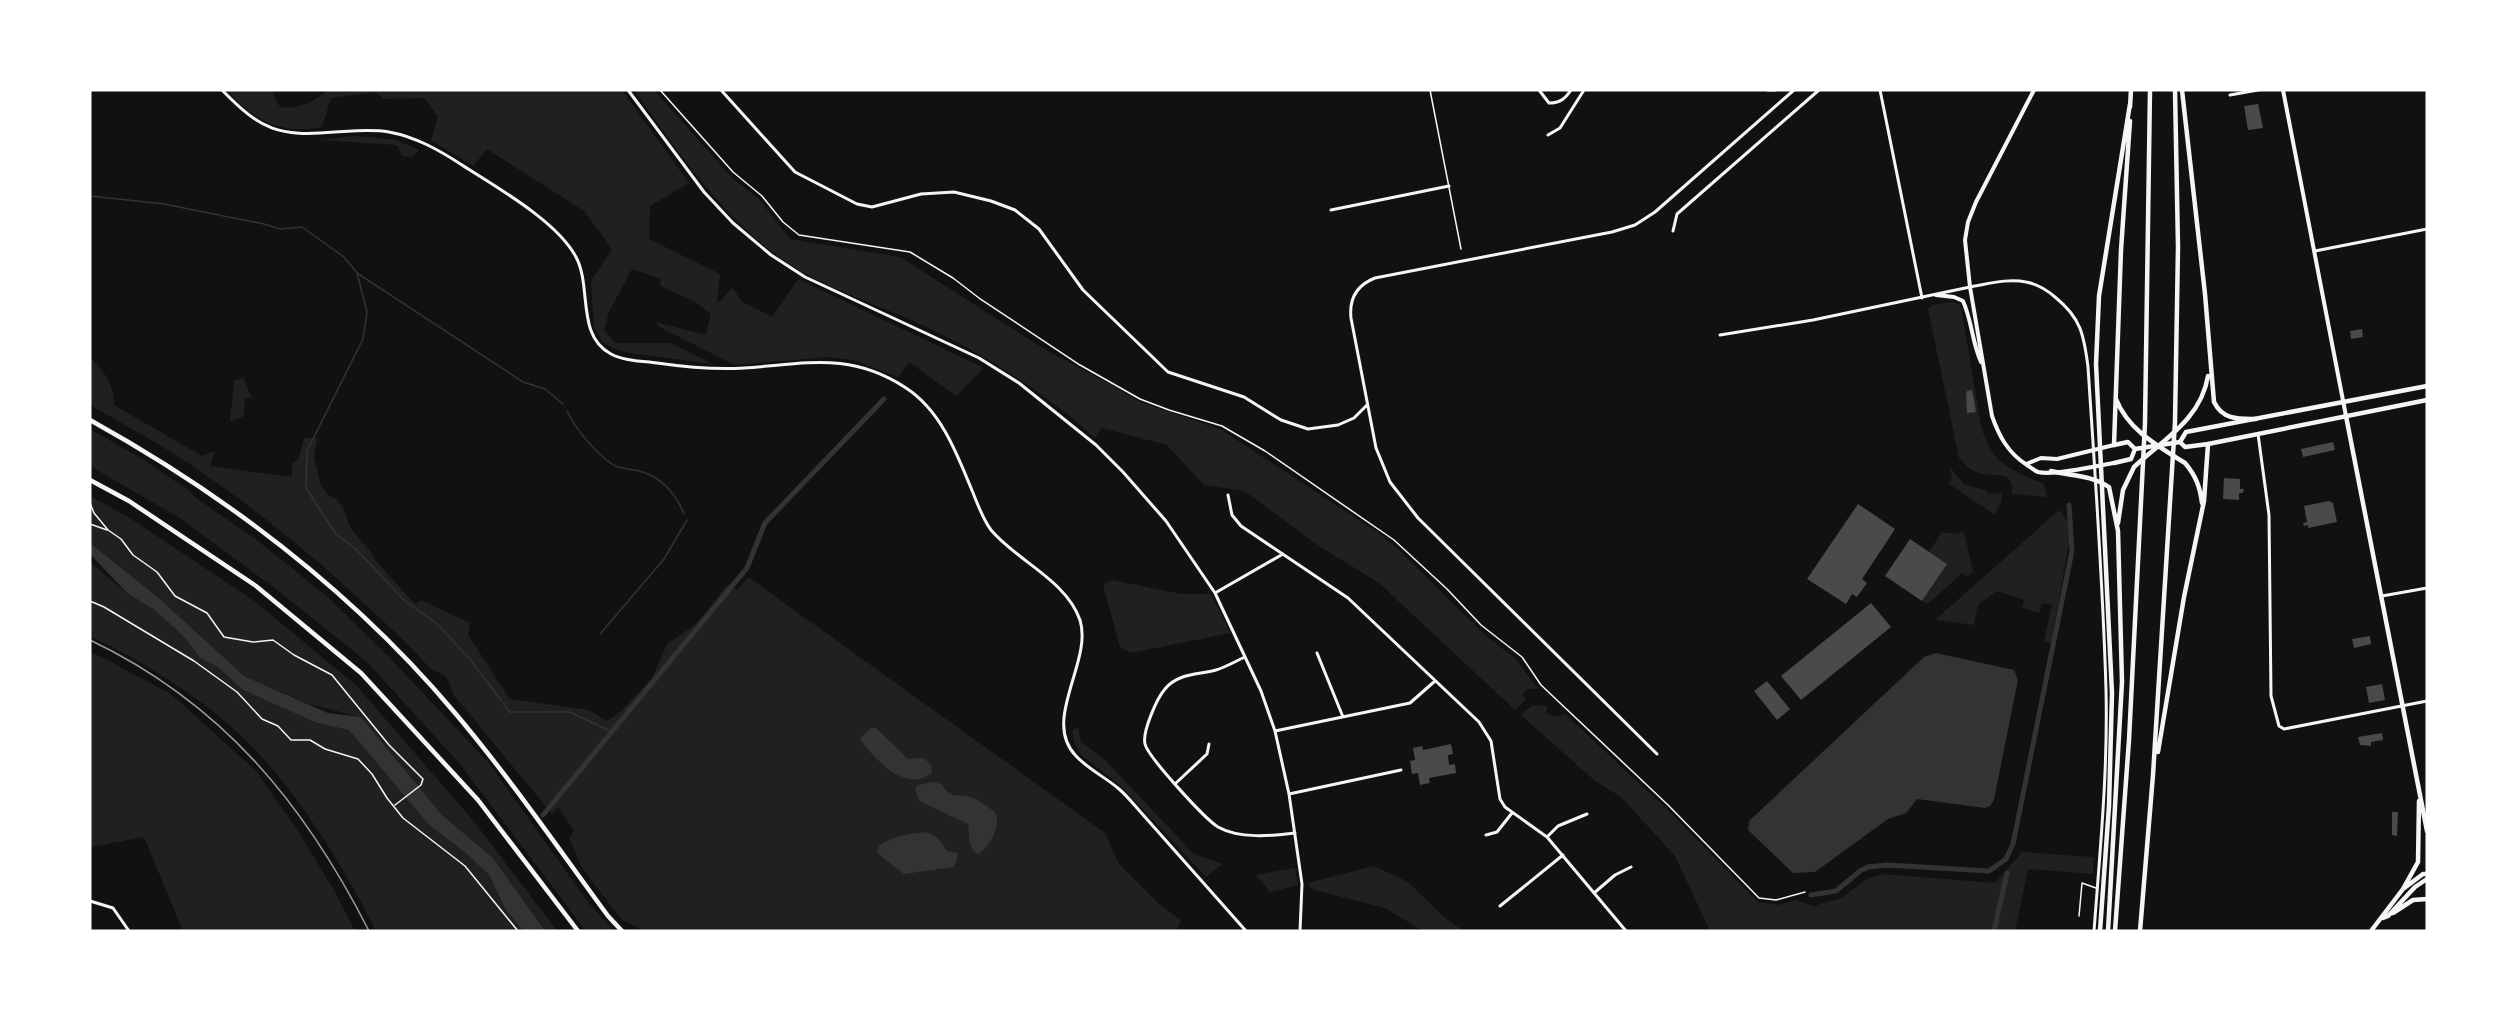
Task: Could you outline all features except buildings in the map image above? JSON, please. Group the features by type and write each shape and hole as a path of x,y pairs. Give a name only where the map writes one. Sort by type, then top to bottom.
{"main road":[{"path":"2034,90 1985,182 1968,222 1965,240 1970,287 1992,416 1999,434 2016,458 2038,472 2082,469 2114,463 2130,459 2134,449"},
{"path":"2114,445 2131,90"},
{"path":"2115,931 2145,423 2150,90"},
{"path":"2140,931 2154,775 2175,422 2178,342 2178,160 2175,90"},
{"path":"2182,90 2205,294 2212,393 2218,410 2230,417 2256,419"},
{"path":"2283,90 2427,831"},
{"path":"2100,931 2109,806 2112,693 2102,489 2095,434 2096,364 2099,296 2130,104"},
{"path":"1936,296 1954,297 1963,301 1969,314 1976,350 1984,370"},
{"path":"2108,931 2122,682 2118,531 2120,506 2128,476 2134,467 2193,414 2205,394 2210,367"},
{"path":"2180,442 2186,432 2427,386"},
{"path":"2115,397 2121,411 2136,430 2191,470 2198,482 2203,508"},
{"path":"2134,449 2180,442 2186,447 2208,444 2427,400"},
{"path":"90,420 139,447 217,498 297,558 384,636 454,712 622,931"},
{"path":"2026,464 2041,458 2058,459 2128,442 2134,449"},
{"path":"2154,775 2184,597 2203,508 2208,444"},
{"path":"2051,471 2097,479 2109,487 2118,531"},
{"path":"90,480 129,501 256,586 361,673 478,800 578,931"},
{"path":"2386,917 2383,913 2403,889 2418,862 2420,792"},
{"path":"2403,889 2423,874 2427,874"},
{"path":"2371,931 2415,887 2427,879"},
{"path":"2386,917 2413,900 2427,898"}],"street":[{"path":"222,90 249,117 273,129 316,134 363,130 389,132 424,143 466,167 534,214 568,243 581,266 592,334 598,345 612,355 664,364 715,368 748,368 808,361 851,364 879,372 918,397 932,412 948,436 990,528 1011,550 1059,589 1078,615 1081,624 1082,648 1063,724 1070,747 1075,755 1119,789 1246,931"},
{"path":"628,90 704,192 733,223 771,255 805,277 979,358 1019,383 1077,428 1123,472 1166,521 1215,593 1261,691 1275,731 1289,794 1302,884 1300,931"},
{"path":"721,90 795,172 857,204 872,207 921,194 954,192 1016,210 1039,229 1083,290 1168,372 1244,397 1272,412 1281,420 1308,429 1338,425 1354,418 1367,405"},
{"path":"1539,90 1549,103 1557,103 1565,99 1571,90"},
{"path":"1548,135 1560,128 1584,90"},
{"path":"1768,90 1775,90"},
{"path":"1657,754 1418,518 1390,482 1379,457 1367,405 1351,318 1351,304 1360,287 1371,280 1612,232 1640,222 1655,212 1794,90"},
{"path":"1673,231 1677,214 1818,90"},
{"path":"1880,90 1922,298"},
{"path":"2230,95 2258,90"},
{"path":"1331,210 1449,186"},
{"path":"2314,251 2427,229"},
{"path":"1720,335 2008,281 2026,281 2045,289 2077,318 2084,336 2095,434 2095,490 2106,690 2106,750 2094,931"},
{"path":"2258,434 2269,515 2271,696 2279,726 2284,729 2427,701"},
{"path":"1228,495 1232,515 1241,526 1348,598 1485,729 1491,741 1500,799 1505,807 1547,837 1626,931"},
{"path":"1215,593 1283,554"},
{"path":"2382,597 2427,588"},
{"path":"1317,653 1343,717"},
{"path":"1246,657 1216,670 1179,678 1165,689 1145,730 1145,744 1152,757 1218,827 1242,834 1274,836 1295,833"},
{"path":"1275,731 1410,703 1435,681"},
{"path":"1175,783 1207,754 1209,744"},
{"path":"1289,794 1401,770"},
{"path":"1486,835 1497,832 1512,813"},
{"path":"1547,837 1558,826 1587,814"},
{"path":"1500,906 1563,855"},
{"path":"1594,893 1616,875 1631,867"},
{"path":"90,901 113,908 129,931"}],"lane":[{"path":"1430,90 1461,249"},
{"path":"2079,916 2082,883 2097,888"}],"path":[{"path":"660,90 733,172 762,196 783,222 799,235 910,252 953,278 979,298 1080,365 1140,399 1222,426 1265,451 1394,540 1447,589 1481,625 1522,657 1541,685 1668,805 1759,898 1776,900 1805,892"},
{"path":"90,503 94,513 108,530 121,539 133,555 157,573 175,596 207,612 224,637 253,642 273,640 294,655 332,675 388,745 421,776 421,785 394,806"},
{"path":"90,524 108,530"},
{"path":"90,601 194,661 237,692 262,719 278,726 291,740 310,741 326,749 358,759 410,825 430,837 441,850 465,866 518,931"}],"shaded area":[{"path":"227,90 271,90 280,107 287,108 306,104 328,90 622,90 689,183 650,206 649,239 720,274 717,304 732,288 743,302 772,317 798,279 984,368 956,396 909,362 898,377 853,360 827,357 735,365 661,328 655,322 706,335 711,314 697,303 660,286 661,279 632,269 609,312 604,330 615,343 670,343 713,364 629,353 612,348 602,342 594,328 591,281 612,249 584,211 487,149 473,166 431,140 438,116 424,98 384,99 376,92 331,98 322,127 294,129 270,123 258,117 247,110"},
{"path":"634,90 654,90 733,179 759,199 790,239 900,257 1046,350 1140,402 1222,430 1377,532 1397,548 1486,636 1516,659 1538,689 1527,689 1522,695 1526,699 1515,710 1379,583 1322,548 1244,491 1204,485 1167,445 1102,428 1095,438 1055,404 1012,374 967,347 920,324 844,292 789,264 752,235 715,197"},
{"path":"355,136 396,140 419,150 412,157 402,156 397,145 320,140"},
{"path":"1951,302 1961,307 1985,439 1990,449 2004,464 2044,484 2047,497 2012,494 2012,486 2007,478 1976,472 1959,458 1928,309 1933,305"},
{"path":"90,357 107,378 114,397 114,405 202,456 215,451 210,466 292,477 292,463 299,458 304,438 317,438 314,457 321,485 327,494 337,500 344,509 351,529 415,604 421,600 470,623 468,635 510,699 589,710 607,721 620,712 652,678 667,644 695,625 728,584 737,590 748,577 1105,833 1119,864 1158,903 1181,920 1176,931 645,931 622,920 582,868 569,838 574,831 558,807 552,814 453,694 447,679 430,668 348,588 259,514 176,455 90,405"},
{"path":"243,378 252,398 245,398 244,416 230,422 234,381"},
{"path":"90,429 144,460 187,489 196,498 258,541 331,600 390,658 489,763 588,902 614,931 586,931 461,765 367,662 276,589 180,518 90,466"},
{"path":"1950,467 1964,484 1987,491 1987,494 2002,493 1995,515 1949,484 1952,479"},
{"path":"90,496 128,517 253,600 357,686 476,824 557,931 545,931 493,858 442,815 361,717 309,704 244,676 160,599 90,543"},
{"path":"2059,510 2068,522 2069,543 2051,643 2044,641 2052,605 2042,603 2039,613 2022,608 2024,600 1997,591 1978,605 1974,625 1935,620"},
{"path":"1942,532 1955,534 1964,532 1973,572 1967,577 1962,573 1928,604 1922,601 1947,564 1929,552"},
{"path":"90,543 160,599 244,676 328,713 361,717 442,815 493,858 545,931 523,931 506,910 489,875 467,854 429,825 349,730 317,723 243,690 219,668 199,657 185,638 156,611 127,593 90,554"},
{"path":"90,562 127,593 156,611 185,638 199,657 219,668 243,690 317,723 349,730 429,825 467,854 489,875 506,910 523,931 376,931 348,879 315,826 259,754 222,719 186,692 149,667 90,636"},
{"path":"1112,580 1181,594 1211,594 1231,633 1131,653 1120,647 1103,585"},
{"path":"90,651 171,694 256,771 298,831 334,890 355,931 183,931 144,837 90,847"},
{"path":"1936,653 2014,670 2018,680 1994,800 1990,806 1985,808 1917,799 1906,813 1888,819 1815,872 1793,873 1748,830 1749,821 1924,657"},
{"path":"1533,705 1547,706 1546,712 1554,717 1565,714 1668,810 1758,902 1778,905 1795,900 1814,906 1841,898 1869,878 1883,874 1995,883 2022,852 2093,857 2093,874 2028,869 2015,931 1710,931 1675,856 1621,797 1595,781 1521,715"},
{"path":"1078,726 1081,742 1106,761 1194,854 1223,864 1206,877 1121,786 1081,755 1075,745 1072,731"},
{"path":"871,728 876,728 908,759 924,758 931,765 932,773 922,778 912,779 892,772 861,741 861,737"},
{"path":"933,782 941,784 952,794 977,800 996,813 997,825 983,851 978,854 972,848 968,824 919,801 915,788 918,785"},
{"path":"927,832 939,839 947,851 957,853 954,867 904,874 877,853 879,846 890,839"},
{"path":"1374,866 1408,882 1445,918 1464,931 1423,931 1385,908 1311,889 1308,883"},
{"path":"1295,868 1298,885 1270,892 1256,875"}],"waterway":[{"path":"90,196 164,204 280,229 302,227 344,257 357,273 367,312 363,339 307,451 306,488 336,534 356,549 404,600 437,624 468,657 501,700"},
{"path":"357,273 523,382 545,389 563,404"},
{"path":"543,815 747,568 765,523 884,399"},
{"path":"567,411 581,433 606,459 618,467 647,473 654,477 672,493 684,514"},
{"path":"1811,895 1836,891 1868,867 1887,865 1989,871 2006,859 2013,844 2072,551 2069,505"},
{"path":"600,634 664,559 687,520"},
{"path":"504,704 509,712 570,712 612,732"},
{"path":"1994,931 2007,873"}],"railway":[{"path":"90,640 137,665 180,694 219,726 255,761 317,840 369,931"}]}
